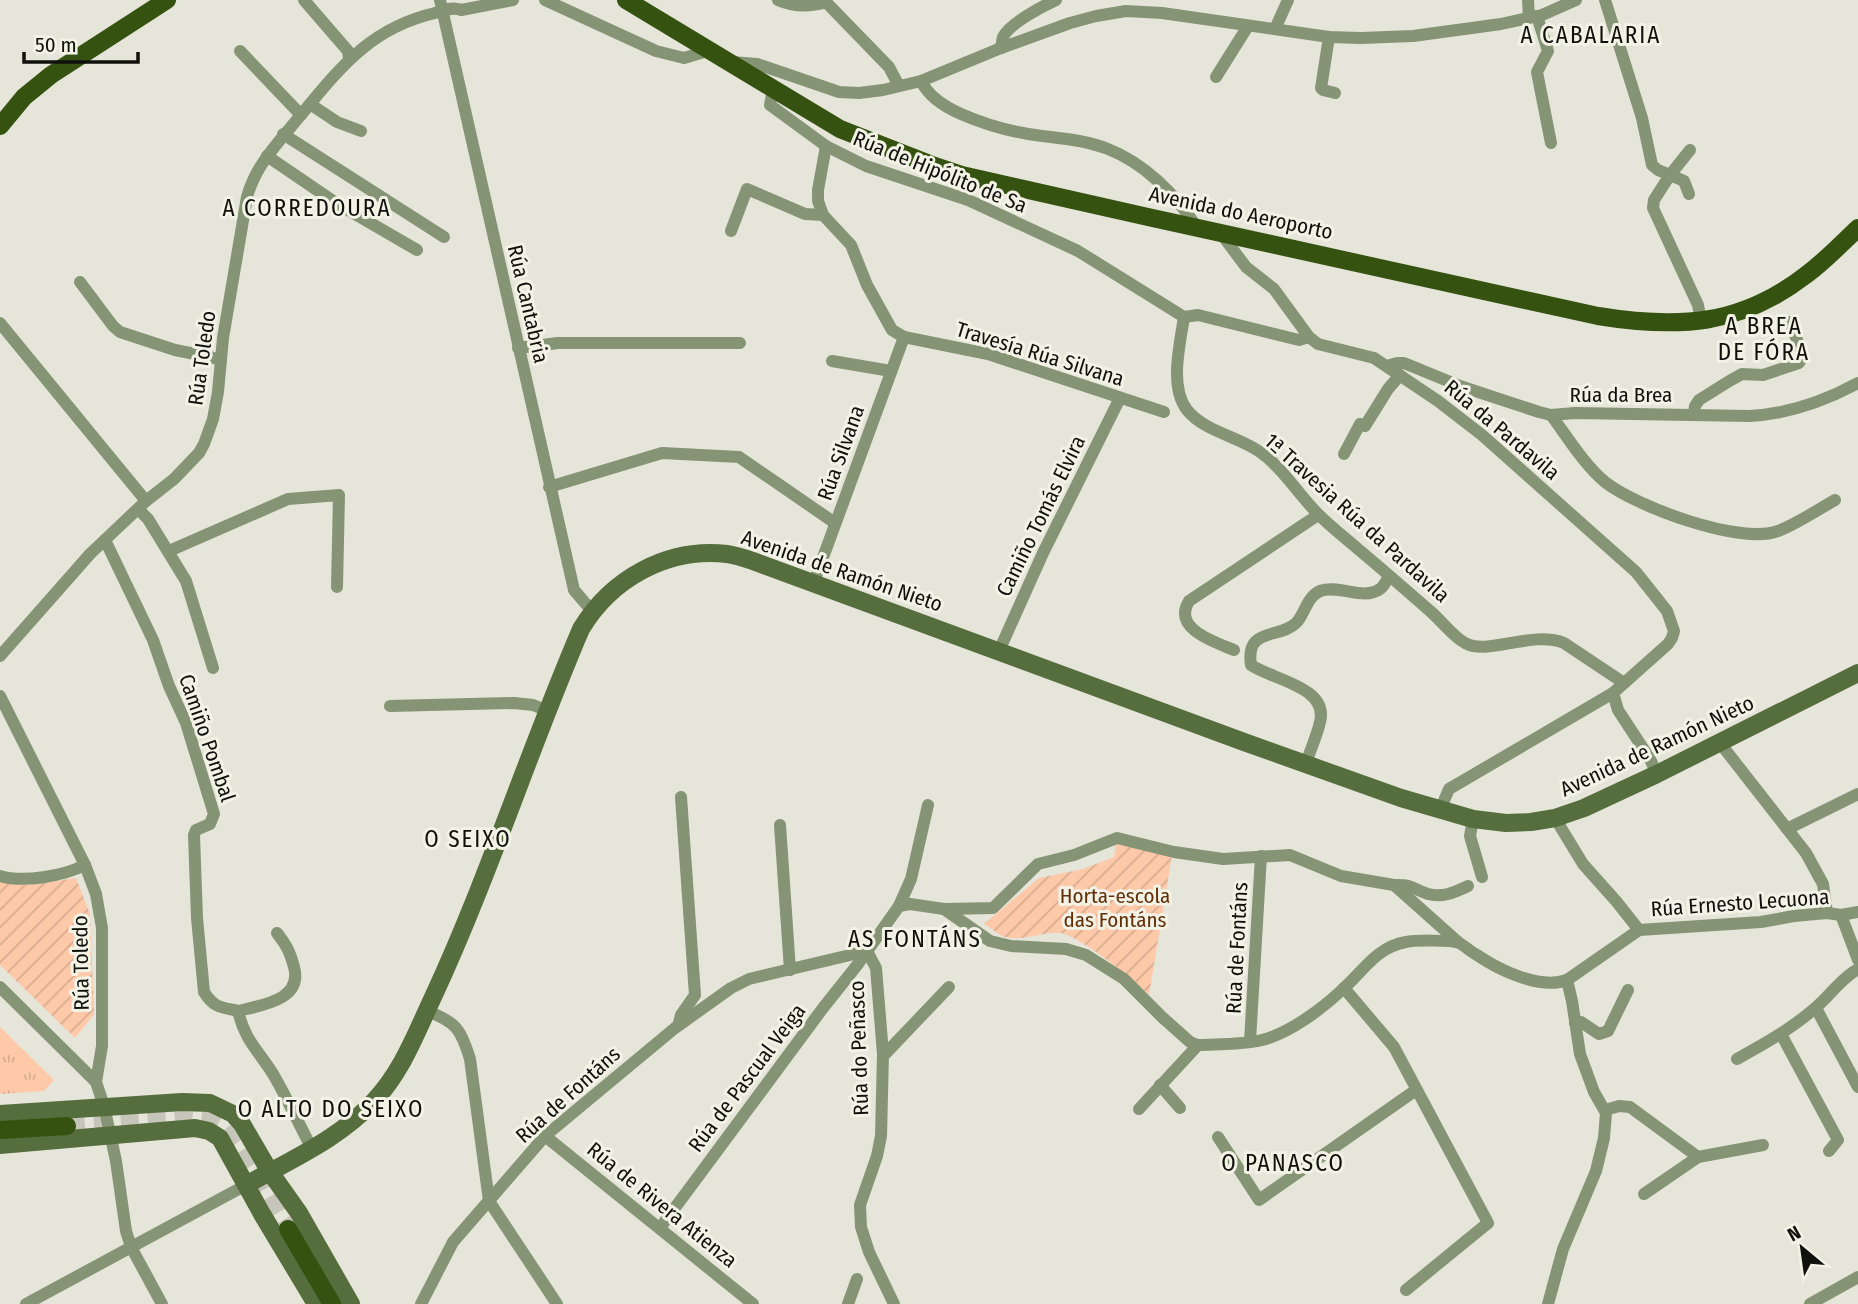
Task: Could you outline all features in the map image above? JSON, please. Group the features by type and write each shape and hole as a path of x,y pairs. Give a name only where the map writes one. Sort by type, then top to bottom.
{"main road":[{"path":"0,126 24,97 51,75 167,0"},
{"name":"Avenida do Aeroporto","path":"626,0 840,129 962,175 1598,316 1660,324 1701,321 1740,312 1788,288 1823,261 1858,228"},
{"name":"Avenida de Ramón Nieto","path":"246,1185 345,1128 376,1100 397,1074 448,967 581,629 592,611 619,584 636,573 667,560 703,553 729,554 814,582 1306,764 1440,810 1474,819 1506,823 1555,818 1595,804 1858,673"},
{"path":"0,1114 182,1102 210,1103 222,1107 242,1124 270,1172 299,1213 351,1304"},
{"path":"0,1130 67,1126"},
{"path":"0,1145 195,1128 209,1131 220,1138 316,1304"},
{"path":"288,1228 332,1304"}],"street":[{"path":"304,0 348,51 349,58"},
{"name":"Rúa Toledo","path":"0,656 90,554 199,453 213,419 223,338 252,178 283,134 349,58 391,29 441,6 461,10 513,0"},
{"path":"545,0 656,51 684,58 710,50"},
{"path":"778,0 791,6 815,6 825,1 889,66 899,86"},
{"path":"1001,48 1007,32 1037,4 1056,0"},
{"path":"1275,29 1288,0"},
{"path":"1528,0 1548,51 1537,72 1550,143"},
{"path":"732,62 757,64 839,92 859,93 921,80 1070,23 1126,11 1161,13 1329,37 1413,36 1533,17 1559,9 1576,0"},
{"path":"1605,0 1642,118 1652,165 1684,181 1689,194"},
{"name":"Rúa Cantabria","path":"441,6 574,590 592,611"},
{"path":"1216,77 1248,26"},
{"path":"1329,37 1321,88 1335,93"},
{"path":"240,51 301,115"},
{"path":"921,80 925,89 944,106 991,127 1106,148 1129,159 1176,198 1196,226"},
{"name":"Rúa de Hipólito de Sa","path":"773,89 770,105 826,146 866,166 968,200 1078,251 1184,317 1198,315 1299,340 1309,337"},
{"path":"310,104 337,122 360,131"},
{"path":"283,134 444,237"},
{"path":"826,146 818,190 818,201 823,215 851,245 867,285 892,330 904,337"},
{"path":"1690,150 1654,200 1653,208 1698,305 1701,321"},
{"path":"267,156 337,203 416,250"},
{"path":"731,232 747,189 805,214 823,215"},
{"path":"1219,231 1246,267 1279,295 1309,337"},
{"path":"80,282 120,332 175,350 221,360"},
{"name":"1ª Travesia Rúa da Pardavila","path":"1184,317 1178,356 1177,392 1187,410 1207,426 1257,450 1269,459 1318,515 1466,644 1478,647 1542,638 1553,639 1564,643 1624,683"},
{"path":"1694,415 1699,400 1742,374 1763,375 1799,363 1802,353 1790,321"},
{"path":"0,323 142,505 186,581 213,668"},
{"name":"Rúa Silvana","path":"814,582 904,337"},
{"name":"Travesía Rúa Silvana","path":"904,337 988,354 1164,412"},
{"name":"Rúa da Pardavila","path":"1309,337 1318,344 1374,358 1438,401 1482,435 1636,572 1667,611 1674,631 1672,638 1613,694 1449,789 1440,810"},
{"path":"518,348 558,343 740,344"},
{"path":"832,361 891,371"},
{"name":"Rúa da Brea","path":"1387,366 1404,363 1460,386 1551,415 1775,415 1807,406 1858,383"},
{"path":"1344,454 1360,424 1365,426 1400,374"},
{"name":"Camiño Tomás Elvira","path":"999,651 1043,553 1120,398"},
{"path":"1551,415 1604,481 1629,497 1693,524 1761,534 1778,532 1835,500"},
{"path":"550,487 662,453 739,457 835,523"},
{"path":"169,551 288,499 339,495 337,587"},
{"path":"1234,650 1195,632 1184,613 1188,601 1318,515"},
{"name":"Camiño Pombal","path":"105,540 153,640 169,686 186,723 214,814 210,824 196,830 194,835 197,918 204,992 215,1006 238,1011 288,994 295,986 296,974 289,947 277,933"},
{"path":"1306,764 1321,720 1321,708 1317,699 1309,692 1251,665 1249,653 1252,645 1263,637 1297,622 1309,601 1319,592 1338,589 1366,594 1380,589 1389,576"},
{"path":"1613,694 1618,710 1657,774"},
{"name":"Rúa Toledo","path":"0,696 85,865 96,894 102,928 102,1046 96,1082 116,1161 131,1247 162,1304"},
{"path":"390,706 514,703 533,705 548,711"},
{"path":"1720,743 1806,853 1823,884 1827,913"},
{"path":"1787,829 1858,794"},
{"name":"Rúa de Fontáns","path":"679,1024 681,1015 695,996 681,797"},
{"path":"867,951 899,906 911,879 928,805"},
{"name":"Rúa Ernesto Lecuona","path":"1555,818 1583,864 1639,930 1858,912"},
{"path":"1474,819 1470,836 1482,877"},
{"path":"780,825 790,970"},
{"name":"Rúa de Fontáns","path":"899,906 910,904 944,909 993,908 1038,864 1074,855 1117,838 1174,852 1223,859 1290,855 1341,876 1394,886 1409,885 1429,894 1448,895 1468,886"},
{"name":"Rúa de Fontáns","path":"1251,1041 1261,856"},
{"path":"0,876 41,878 85,865"},
{"path":"1394,886 1458,942 1506,972 1557,984 1567,980 1639,930"},
{"name":"Rúa de Fontáns","path":"944,909 990,941 1011,946 1066,949 1086,955 1124,979 1190,1042 1198,1045 1264,1040 1282,1032 1316,1012 1344,988 1376,954 1393,944 1410,941 1458,942"},
{"path":"1841,915 1858,960"},
{"name":"Rúa de Fontáns","path":"421,1304 453,1242 545,1136 679,1024 731,988 749,979 867,951"},
{"name":"Rúa do Peñasco","path":"867,951 876,968 883,1055 881,1136 860,1205 861,1227 869,1252 894,1304"},
{"name":"Rúa de Pascual Veiga","path":"660,1228 867,951"},
{"path":"1737,1059 1797,1023 1851,972 1858,969"},
{"path":"1548,1304 1563,1248 1596,1171 1604,1138 1606,1113 1594,1092 1580,1054 1567,980"},
{"path":"0,987 96,1082"},
{"path":"883,1055 949,987"},
{"path":"1344,988 1394,1047 1489,1223 1406,1290"},
{"path":"1575,1023 1581,1022 1599,1034 1608,1031 1629,990"},
{"path":"1815,1008 1858,1087"},
{"path":"238,1011 242,1028 250,1043 274,1075 312,1149"},
{"name":"Rúa de Fontáns","path":"427,1011 451,1022 458,1028 465,1042 470,1059 489,1201"},
{"path":"1781,1034 1838,1140 1829,1151"},
{"path":"1139,1109 1198,1045"},
{"path":"1160,1085 1180,1108"},
{"path":"1218,1137 1259,1200 1416,1090"},
{"path":"1605,1110 1619,1106 1630,1107 1699,1157"},
{"name":"Rúa de Rivera Atienza","path":"545,1136 753,1304"},
{"path":"1644,1194 1699,1157 1763,1145"},
{"name":"Avenida de Ramón Nieto","path":"26,1304 246,1185"},
{"path":"489,1201 557,1304"},
{"path":"1810,1304 1858,1277"},
{"path":"848,1304 857,1279"}],"green space":[{"name":"Horta-escola das Fontáns","path":"1116,844 1172,855 1149,995 1106,959 1069,936 1054,933 1009,938 984,924 1039,878 1083,869 1114,857"},
{"path":"76,878 90,914 94,1014 75,1038 0,965 0,880 27,885"},
{"path":"0,1027 54,1080 44,1091 0,1094"}],"tunnel":[{"path":"67,1126 186,1116 207,1118 224,1128 240,1147 288,1229"}],"district":[{"name":"A CABALARIA","path":"1591,35"},
{"name":"A CORREDOURA","path":"307,208"},
{"name":"A BREA DE FÓRA","path":"1764,339"},
{"name":"O SEIXO","path":"468,839"},
{"name":"AS FONTÁNS","path":"915,939"},
{"name":"O ALTO DO SEIXO","path":"331,1109"},
{"name":"O PANASCO","path":"1283,1163"}]}
